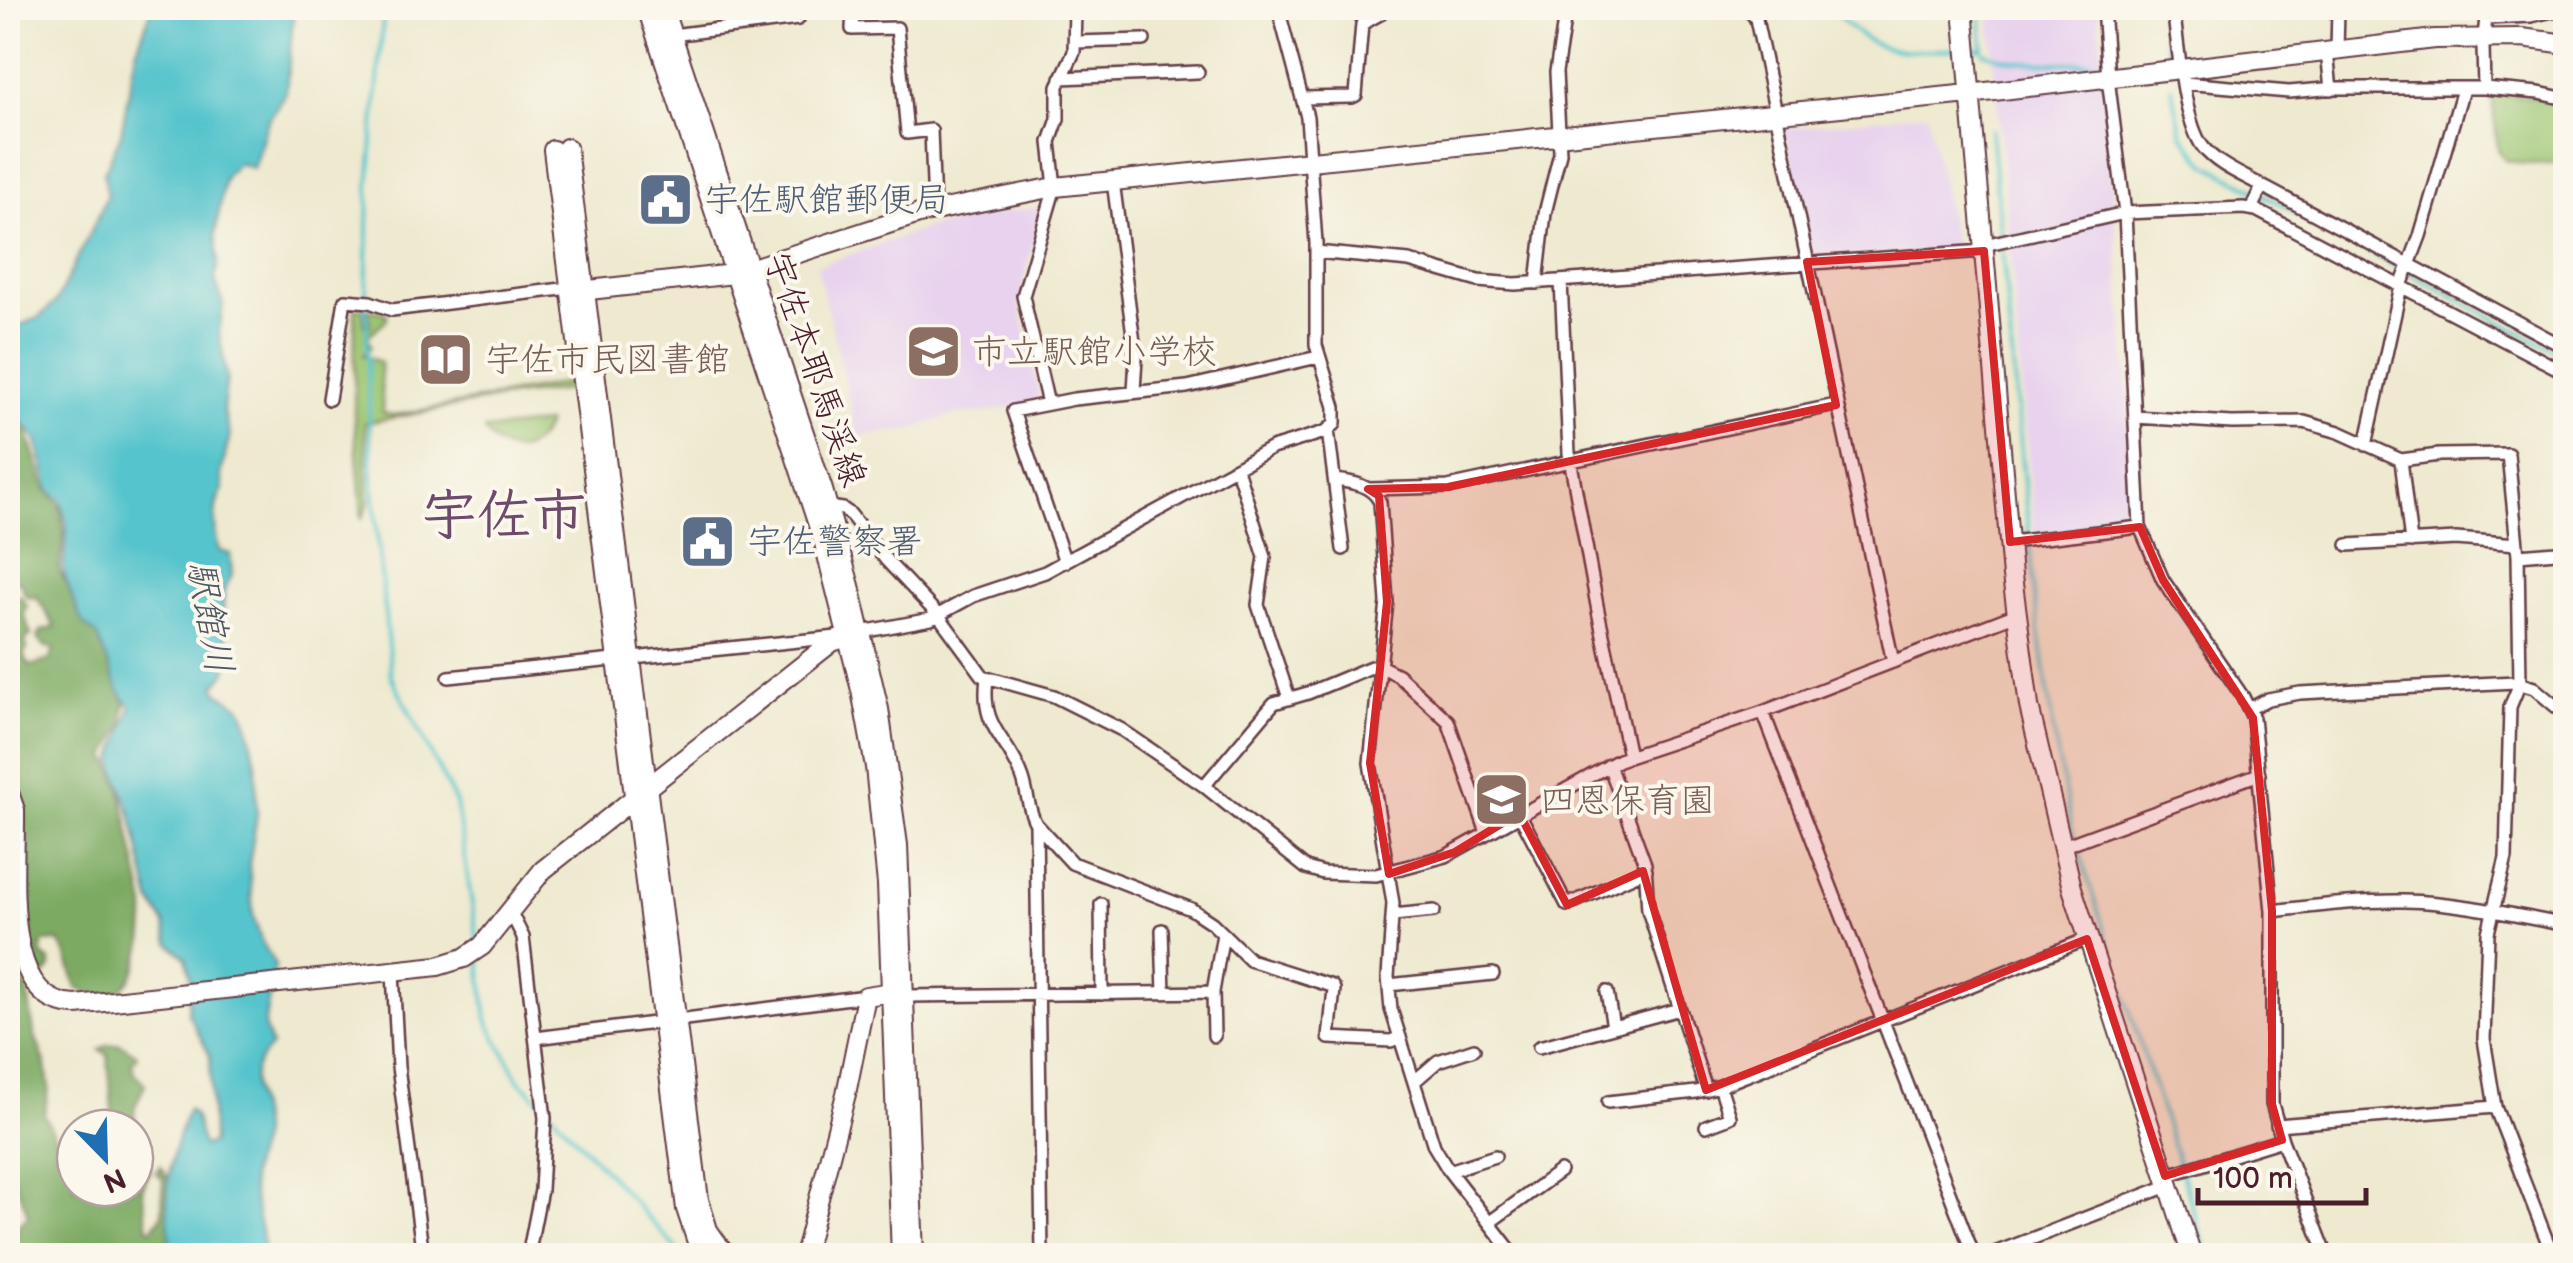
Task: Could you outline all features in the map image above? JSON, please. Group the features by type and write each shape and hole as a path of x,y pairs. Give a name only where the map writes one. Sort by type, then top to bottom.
{"street":[{"name":"宇佐本耶馬渓線","path":"646,8 828,507 851,635"},
{"name":"宇佐本耶馬渓線","path":"663,8 824,543 891,782 914,1256"},
{"path":"853,8 852,29 897,28 907,132 932,130 934,210"},
{"path":"1048,404 1024,296 1055,187 1050,142 1058,119 1058,86 1073,56 1074,8"},
{"path":"449,677 908,626 939,616 973,596 1066,562 1279,445 1328,430 1335,424 1336,414 1318,357 1308,123 1278,8"},
{"path":"1303,98 1354,96 1362,24 1384,8"},
{"path":"1537,283 1545,213 1560,152 1556,61 1566,8"},
{"path":"1738,8 1756,19 1893,662"},
{"path":"2103,8 2125,213 2140,528 2162,580 2250,709 2272,911 2272,1104 2327,1256"},
{"path":"2173,8 2193,126 2202,146 2215,159 2566,373"},
{"path":"2331,88 2338,8"},
{"path":"329,398 345,300 370,302 392,310 741,272 934,210 1055,187 2108,78 2183,76 2332,51 2435,39 2486,21 2564,8"},
{"path":"1960,9 2029,706 2073,843 2087,939 2176,1176 2192,1256"},
{"path":"672,35 798,19"},
{"path":"2486,21 2566,44"},
{"path":"2484,88 2486,21"},
{"path":"1075,42 1144,40"},
{"path":"1062,78 1198,72"},
{"path":"2183,76 2280,92 2484,88 2539,93 2566,100"},
{"path":"2366,445 2406,275 2463,89"},
{"path":"560,149 670,1022 699,1200 712,1237 726,1256"},
{"path":"1113,181 1136,358 1134,391"},
{"path":"2252,207 2262,188"},
{"path":"1316,252 1408,260 1478,281 1561,282 1984,248 2125,213 2252,207 2566,348"},
{"path":"1561,282 1570,462 1629,756"},
{"path":"1066,562 1013,411 1134,391 1187,387 1318,357"},
{"path":"1335,480 1368,489 1440,488 1836,405"},
{"path":"2135,417 2232,423 2304,422 2400,460 2508,454 2517,549 2520,682 2510,707 2505,868 2488,932 2484,1039 2495,1107 2553,1256"},
{"path":"1328,430 1343,550"},
{"path":"2400,460 2411,542"},
{"path":"1237,469 1264,557 1258,605 1289,698"},
{"path":"1368,489 1380,502 1387,602 1370,763 1393,915 1391,1009 1416,1080 1427,1130 1449,1171 1515,1256"},
{"path":"828,507 850,514 988,678 1054,696 1105,720 1204,786 1311,871 1350,875 1389,874 1446,856 1629,756 1763,712 2017,614"},
{"path":"2010,542 2140,528"},
{"path":"2348,544 2456,539 2517,549 2556,552 2566,548"},
{"path":"8,790 16,818 8,936 12,961 21,982 50,1004 76,1005 438,966 464,958 491,938 543,870 851,635"},
{"path":"1204,786 1267,709 1370,667 1382,667 1404,680 1448,721 1487,833"},
{"path":"988,678 989,718 1022,776 1036,824 1042,1256"},
{"path":"2250,709 2268,699 2300,692 2520,682 2534,688 2566,715"},
{"path":"1763,712 1974,1256"},
{"path":"1609,765 1646,870 1648,910 1706,1090"},
{"path":"2073,843 2259,774"},
{"path":"1519,813 1567,905 1646,870"},
{"path":"1036,824 1072,862 1192,909 1250,960 1333,986 1330,1038 1391,1041 1400,1036"},
{"path":"2272,911 2405,901 2566,925"},
{"path":"1101,904 1102,994"},
{"path":"510,910 522,932 542,1075 546,1145 528,1256"},
{"path":"1393,915 1434,911"},
{"path":"1162,930 1164,993"},
{"path":"1214,1036 1213,992 1223,934"},
{"path":"1608,1102 1720,1086 2087,939"},
{"path":"390,972 422,1256"},
{"path":"1389,985 1493,974"},
{"path":"536,1038 866,996 1213,992"},
{"path":"1607,992 1613,1027"},
{"name":"宇佐本耶馬渓線","path":"899,994 901,1256"},
{"path":"804,1256 846,1094 866,996"},
{"path":"1539,1047 1680,1009"},
{"path":"670,1022 686,1208 696,1239 707,1256"},
{"path":"1416,1080 1438,1061 1474,1049"},
{"path":"1706,1126 1730,1117 1720,1086"},
{"path":"2277,1125 2495,1107"},
{"path":"1987,1256 2176,1176 2282,1140"},
{"path":"1449,1171 1495,1156"},
{"path":"1490,1222 1560,1171"}],"highlighted area":[{"path":"1984,251 2010,542 2140,527 2163,580 2253,718 2272,911 2272,1104 2282,1140 2165,1176 2087,939 1706,1090 1643,871 1567,905 1519,813 1455,852 1389,874 1370,763 1387,602 1379,496 1368,489 1448,487 1836,405 1807,262"}],"shaded area":[{"path":"1989,8 2098,8 2128,386 2132,523 2035,535"},
{"path":"1927,113 1956,249 1810,258 1785,129"},
{"name":"市立駅館小学校","path":"1041,206 1019,303 1040,399 984,413 955,414 912,429 858,436 817,266 927,228"}],"green space":[{"path":"2492,93 2543,98 2565,105 2565,162 2525,164 2505,160 2498,150"},
{"path":"355,308 363,309 364,326 370,326 369,309 387,314 387,319 368,336 371,347 363,355 380,362 383,413 394,415 576,381 577,389 512,396 365,423 368,505 362,519 354,416"},
{"path":"8,412 27,432 46,489 60,506 64,531 59,571 100,635 125,703 123,725 107,756 120,786 145,906 145,923 133,974 112,994 97,995 77,988 58,941 42,942 41,954 50,961 51,968 45,975 39,974 22,949 23,852 28,849 22,827 25,808 8,765 8,595 22,597 27,607 24,614 31,635 25,640 27,649 23,655 30,666 50,660 54,648 46,647 37,638 41,631 55,627 36,596 30,598 21,582 8,582"},
{"path":"547,423 535,442 518,450 500,446 484,430"},
{"path":"8,943 13,946 16,979 27,988 34,1033 46,1066 49,1088 44,1114 55,1136 55,1208 145,1208 148,1228 152,1229 162,1215 163,1179 156,1173 160,1166 169,1179 181,1255 14,1255 18,1236 15,1228 28,1216 8,1167"},
{"path":"120,1044 136,1054 132,1061 134,1072 145,1084 134,1108 112,1108 108,1055 100,1050"}],"water":[{"name":"駅館川","path":"152,8 294,8 286,92 268,121 253,168 238,163 225,177 215,234 215,280 223,304 219,333 227,378 223,409 230,434 215,528 219,551 230,554 232,575 224,590 223,610 229,656 226,671 215,686 241,707 249,727 256,764 257,814 249,865 253,915 275,965 264,1026 271,1046 253,1078 261,1133 251,1179 264,1255 174,1255 167,1216 171,1164 188,1109 194,1115 203,1147 212,1142 210,1056 188,1013 190,977 186,958 169,943 164,921 151,901 132,817 113,761 131,708 118,689 97,635 83,624 71,595 63,570 67,527 61,501 49,490 37,441 8,403 8,330 38,318 56,302 99,214 107,196 104,173 121,134 136,51"}],"waterway":[{"path":"366,297 369,186 384,8"},
{"path":"1831,8 1876,44 1920,51 1961,49"},
{"path":"1980,8 1983,48"},
{"path":"2161,8 2168,55"},
{"path":"1971,49 1983,48"},
{"path":"1984,52 2027,62 2103,63"},
{"path":"2112,63 2153,64"},
{"path":"2172,88 2182,135 2206,164 2566,357"},
{"path":"1991,130 2035,602 2055,741 2072,829 2208,1256"},
{"path":"366,306 371,469 391,676 456,803 478,943"},
{"path":"479,953 487,1020 519,1080 540,1101"},
{"path":"547,1107 683,1256"}],"place":[{"name":"宇佐駅館郵便局","path":"665,199"},
{"name":"市立駅館小学校","path":"933,351"},
{"name":"宇佐市民図書館","path":"446,359"},
{"name":"宇佐警察署","path":"708,541"},
{"name":"四恩保育園","path":"1501,800"}],"district":[{"name":"宇佐市","path":"504,514"}]}
